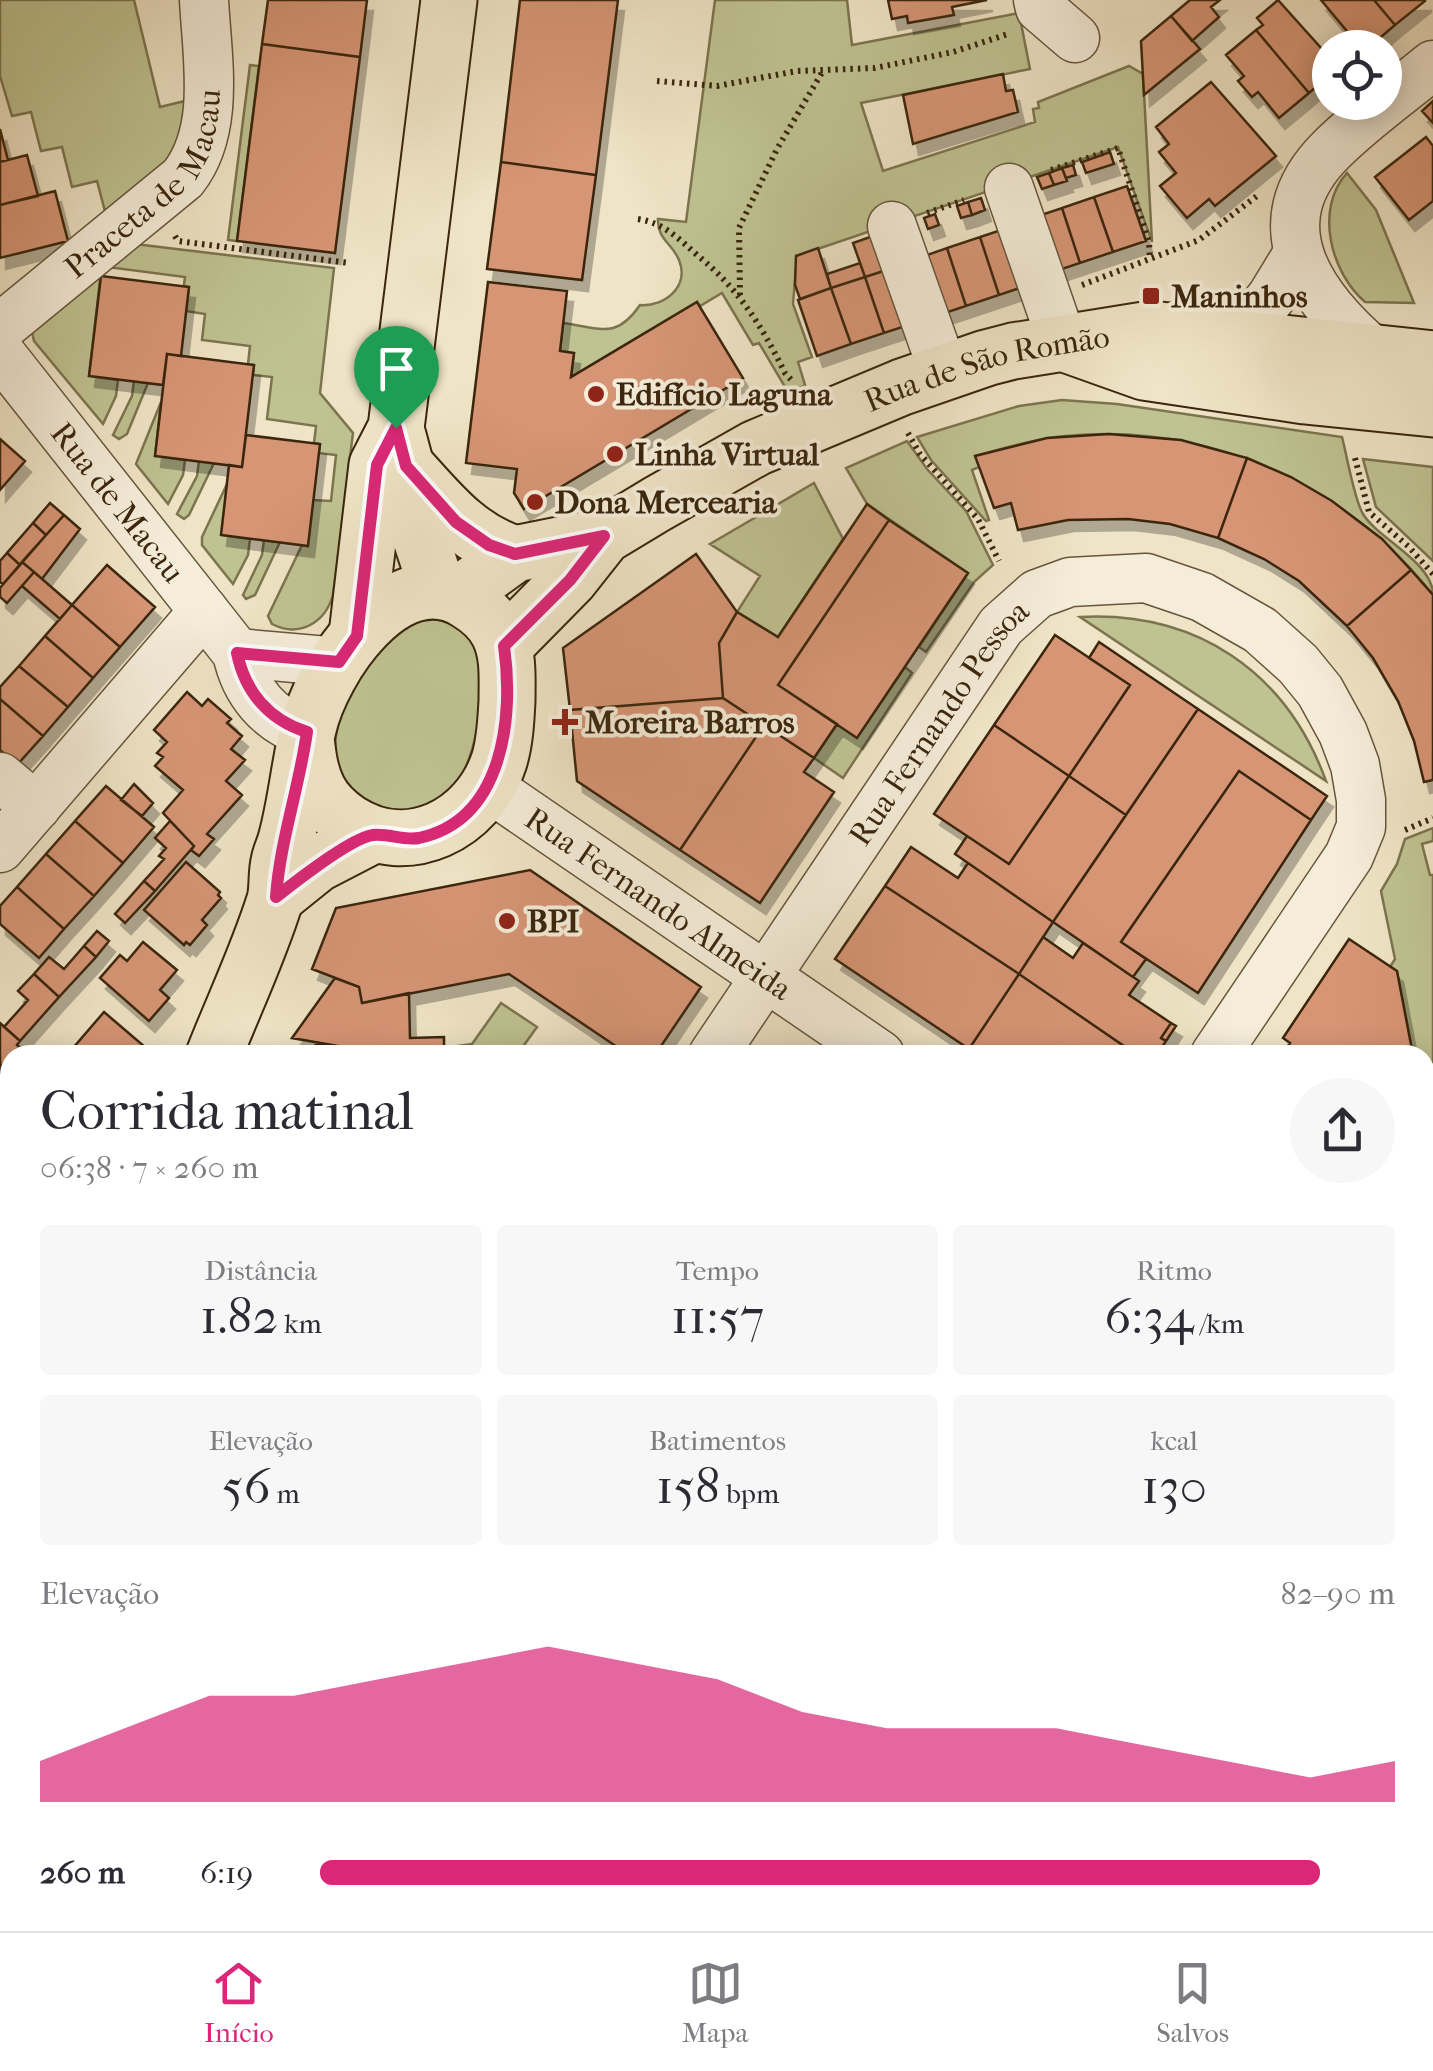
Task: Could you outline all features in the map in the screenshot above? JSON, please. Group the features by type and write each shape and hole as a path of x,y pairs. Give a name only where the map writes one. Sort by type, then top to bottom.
{"main road":[{"path":"449,0 401,447 412,512 448,592 483,612 504,646"},
{"name":"Rua de São Romão","path":"218,1045 276,897 278,862 316,702 348,649 379,613 404,597 448,592 515,554 604,536 756,448 944,373 1013,350 1151,329 1237,362"},
{"path":"1237,362 1376,353 1433,359"},
{"path":"1237,362 1305,396 1433,409"},
{"path":"401,447 456,522 489,545 515,554"},
{"path":"348,649 377,465 401,447"},
{"name":"Rua de São Romão","path":"276,897 317,864 373,835 418,838 442,830 472,808 499,762 506,721 508,669 504,646 570,580 604,536"},
{"path":"306,735 310,766 319,791 338,814 373,835"}],"street":[{"name":"Praceta de Macau","path":"0,328 183,178 197,160 204,140 208,90 204,0"},
{"path":"1027,15 1040,8 1075,38"},
{"path":"1237,362 1297,255 1298,218 1308,177 1330,150 1433,65"},
{"path":"1030,179 1063,344"},
{"path":"892,226 944,373"},
{"path":"1297,255 1340,323 1376,353"},
{"name":"Rua de Macau","path":"0,352 237,653 242,677 274,717 306,735"},
{"name":"Rua Fernando Pessoa","path":"720,1045 1001,626 1038,594 1070,582 1146,578 1202,597 1260,630 1298,664 1320,692 1342,733 1355,765 1361,800 1361,827 1350,856 1222,1045"},
{"path":"0,848 204,612"},
{"path":"237,653 348,649"},
{"path":"0,776 36,807"},
{"name":"Rua Fernando Almeida","path":"486,786 865,1045"}],"path":[{"path":"656,80 718,86 773,74 875,68 953,52 1005,36 1027,15"},
{"path":"740,294 739,228 777,150 824,69"},
{"path":"1030,179 1118,148 1149,242 1150,260"},
{"path":"1072,288 1150,260 1210,232 1270,185"},
{"path":"638,219 658,222 716,268 759,322 785,373 798,389"},
{"path":"170,230 178,241 349,262"},
{"path":"907,432 920,454 978,518 999,561"},
{"path":"1355,458 1369,512 1433,574"},
{"path":"1405,830 1433,818"}],"green space":[{"path":"0,0 134,0 160,107 185,101 180,141 174,155 106,215 97,181 72,187 62,147 41,151 31,112 12,116 0,76"},
{"path":"715,0 847,0 852,45 1019,13 1030,69 861,103 883,171 1035,122 1033,109 1039,108 1038,102 1129,66 1143,74 1152,242 1118,147 797,256 793,304 812,357 798,362 805,385 795,391 785,387 759,343 753,345 722,293 700,306 697,302 571,377 574,353 560,351 563,323 598,329 615,327 640,305 658,303 678,287 679,260 662,236 658,219 686,222"},
{"path":"250,65 259,66 237,241 228,240"},
{"path":"1347,173 1376,210 1414,303 1365,302 1343,275 1329,222 1331,204"},
{"path":"135,244 334,268 320,393 353,433 333,595 324,613 310,625 282,628 272,624 268,616 302,545 313,500 331,501 336,455 319,453 320,444 314,443 316,426 267,419 272,377 253,375 254,365 248,364 250,346 202,340 205,314 186,311 189,287 184,285 185,277 107,267"},
{"path":"101,272 89,376 118,380 116,396 103,424 34,341 32,332"},
{"path":"134,381 148,383 127,434 119,439 113,435 132,396"},
{"path":"1062,400 1117,404 1342,437 1363,514 1415,561 1431,583 1433,595 1398,555 1358,521 1269,468 1221,451 1170,439 1118,434 1053,437 976,456 979,467 972,470 989,520 986,521 931,460 917,437 1019,406"},
{"path":"161,402 155,456 185,460 183,475 168,504 136,464"},
{"path":"907,441 966,511 993,565 974,582 926,652 919,647 968,573 867,504 846,468"},
{"path":"1363,459 1433,467 1433,561 1376,507"},
{"path":"199,461 214,463 184,519 177,514 197,476"},
{"path":"814,483 843,539 778,637 737,612 760,576 710,544"},
{"path":"227,484 222,535 250,539 248,555 233,584 202,545 202,537"},
{"path":"264,540 280,542 255,595 246,599 243,595 262,555"},
{"path":"1080,617 1122,618 1162,625 1198,637 1232,656 1261,679 1287,708 1309,742 1326,781"},
{"path":"424,618 461,628 478,652 482,693 475,740 451,791 421,808 387,811 366,802 349,787 339,770 335,750 337,729 353,687 378,651 395,634"},
{"path":"905,667 912,673 843,778 814,758 837,724 857,737"},
{"path":"1433,828 1433,841 1422,844 1433,875 1433,1045 1411,1045 1397,972 1390,967 1395,959 1381,891 1397,864 1405,839"},
{"path":"501,1003 537,1027 524,1045 465,1045 472,1044"}],"building":[{"path":"268,0 367,0 360,57 262,44"},
{"path":"520,0 618,0 596,175 501,162"},
{"path":"888,0 987,0 952,7 954,15 908,23 907,16 892,19"},
{"path":"1190,0 1220,0 1211,7 1219,17 1192,41 1171,16"},
{"path":"1278,0 1312,38 1309,93 1256,30 1263,25 1257,18"},
{"path":"1321,0 1374,0 1395,25 1389,30 1346,30"},
{"path":"1374,0 1425,0 1425,1 1395,25"},
{"path":"1171,16 1200,49 1144,95 1141,41"},
{"path":"1256,30 1309,93 1279,118 1258,92 1252,97 1238,81 1244,76 1226,55"},
{"path":"262,44 360,57 335,253 237,241"},
{"path":"1003,74 1006,91 1013,90 1018,112 913,144 903,95"},
{"path":"1211,82 1276,156 1215,206 1209,199 1187,218 1160,186 1176,173 1159,152 1169,144 1156,127"},
{"path":"1433,101 1433,123 1422,111"},
{"path":"0,129 8,160 0,162"},
{"path":"1426,137 1433,146 1433,201 1409,220 1375,177"},
{"path":"1110,152 1114,164 1086,173 1082,162"},
{"path":"27,155 38,196 0,205 0,162"},
{"path":"501,162 596,175 582,280 487,269"},
{"path":"1073,165 1076,175 1066,178 1062,168"},
{"path":"1062,168 1067,181 1054,185 1049,173"},
{"path":"1049,173 1054,185 1042,189 1037,177"},
{"path":"1127,186 1146,241 1113,252 1094,197"},
{"path":"55,191 68,241 0,258 0,205"},
{"path":"1094,197 1113,252 1080,263 1062,208"},
{"path":"981,198 985,210 972,215 968,202"},
{"path":"968,202 972,215 961,218 957,206"},
{"path":"1062,208 1080,263 1047,274 1029,219"},
{"path":"935,214 939,225 928,229 924,218"},
{"path":"1013,226 1032,284 999,295 980,237"},
{"path":"887,231 899,266 865,277 853,243"},
{"path":"980,237 999,295 966,306 947,248"},
{"path":"818,248 831,288 800,299 795,285 796,256"},
{"path":"947,248 966,306 933,317 913,260"},
{"path":"860,263 865,277 831,288 827,274"},
{"path":"899,266 918,322 884,333 865,277"},
{"path":"101,276 189,287 181,356 167,354 163,385 89,376"},
{"path":"865,277 884,333 851,344 831,288"},
{"name":"Edifício Laguna","path":"488,282 567,291 560,351 574,353 571,377 697,302 743,378 524,509 514,493 517,469 466,463"},
{"path":"831,288 851,344 817,356 798,300"},
{"path":"167,354 254,365 242,467 155,456"},
{"path":"1109,434 1181,440 1247,458 1218,538 1170,524 1128,519 1068,520 1018,530 1011,503 994,508 975,456 1047,438"},
{"path":"246,435 320,444 308,546 221,535 229,465 242,467"},
{"path":"0,439 25,461 0,490"},
{"path":"1247,458 1332,501 1382,539 1411,570 1347,626 1299,581 1264,559 1218,538"},
{"path":"50,503 64,515 46,535 33,523"},
{"path":"867,504 889,520 778,685 837,724 814,758 723,698 719,643 737,612 778,637"},
{"path":"64,515 80,529 42,579 22,562"},
{"path":"889,520 968,573 857,738 778,685"},
{"path":"33,523 46,535 20,565 7,553"},
{"path":"7,553 20,565 3,584 0,561"},
{"path":"696,554 737,612 719,643 723,698 570,710 563,648"},
{"path":"22,562 34,572 7,603 0,597 0,588"},
{"path":"107,565 155,607 120,647 72,605"},
{"path":"1411,570 1433,595 1433,780 1424,782 1414,741 1398,701 1373,658 1347,626"},
{"path":"34,572 72,605 60,619 22,586"},
{"path":"72,605 120,647 93,678 45,636"},
{"path":"1055,635 1130,685 1069,776 994,725"},
{"path":"45,636 93,678 68,707 19,666"},
{"path":"1099,642 1198,709 1126,815 1069,776 1130,685 1089,658"},
{"path":"19,666 68,707 43,736 0,699 0,687"},
{"path":"187,692 202,706 208,699 231,719 227,723 242,736 231,749 245,760 226,781 242,795 207,834 214,839 199,856 163,813 183,790 155,766 163,757 157,753 167,742 154,730"},
{"path":"723,698 764,725 680,850 577,781 570,710"},
{"path":"0,699 43,736 17,765 0,750"},
{"path":"1198,709 1327,796 1311,820 1239,771 1121,942 1146,959 1133,977 1053,922"},
{"path":"764,725 814,758 804,772 834,792 760,903 680,850"},
{"path":"994,725 1069,776 1009,864 934,814"},
{"path":"1239,771 1311,820 1198,993 1121,942"},
{"path":"1069,776 1126,815 1053,922 955,854 967,836 1009,864"},
{"path":"134,784 153,803 142,816 121,800"},
{"path":"106,786 154,827 123,863 75,821"},
{"path":"75,821 123,863 94,896 46,854"},
{"path":"170,821 194,846 155,891 144,881 164,859 159,856 166,848 155,838"},
{"path":"911,847 958,878 968,863 1053,922 1019,974 885,886"},
{"path":"46,854 94,896 64,929 17,887"},
{"path":"186,862 220,892 221,898 202,920 207,925 190,945 184,945 144,910"},
{"path":"530,870 701,987 662,1045 614,1045 509,974 362,1003 359,987 312,969 336,908"},
{"path":"144,881 155,891 125,923 115,914"},
{"path":"885,886 1019,974 972,1045 963,1045 835,959"},
{"path":"17,887 64,929 39,958 0,924 0,906"},
{"path":"97,931 109,941 96,957 84,946"},
{"path":"1043,937 1073,958 1083,943 1139,981 1129,995 1171,1023 1161,1038 1166,1041 1163,1045 1122,1045 1019,974"},
{"path":"1349,939 1397,971 1411,1045 1289,1045 1283,1038"},
{"path":"143,942 177,970 160,990 169,998 149,1021 100,978 120,955 127,961"},
{"path":"84,946 96,957 59,997 34,974 49,957 64,969"},
{"path":"34,974 59,997 20,1041 4,1027 28,1000 18,991"},
{"path":"1019,974 1122,1045 972,1045"},
{"path":"335,978 359,987 362,1003 409,993 410,1038 444,1037 444,1045 332,1045 292,1038"},
{"path":"104,1012 143,1045 76,1045"},
{"path":"0,1023 20,1041 17,1045 0,1045"},
{"path":"1171,1023 1176,1026 1166,1041 1161,1038"}],"place":[{"name":"Maninhos","path":"1151,296"},
{"name":"Edifício Laguna","path":"596,394"},
{"name":"Linha Virtual","path":"615,454"},
{"name":"Dona Mercearia","path":"535,502"},
{"name":"Moreira Barros","path":"565,722"},
{"name":"BPI","path":"507,921"}],"route":[{"path":"396,428 406,466 456,522 489,545 515,554 604,536 570,580 504,646 508,669 506,721 499,762 472,808 442,830 418,838 373,835 317,864 276,897 278,862 286,840 307,732 286,726 274,717 242,677 237,653 339,662 357,636 377,465 396,428"}]}
